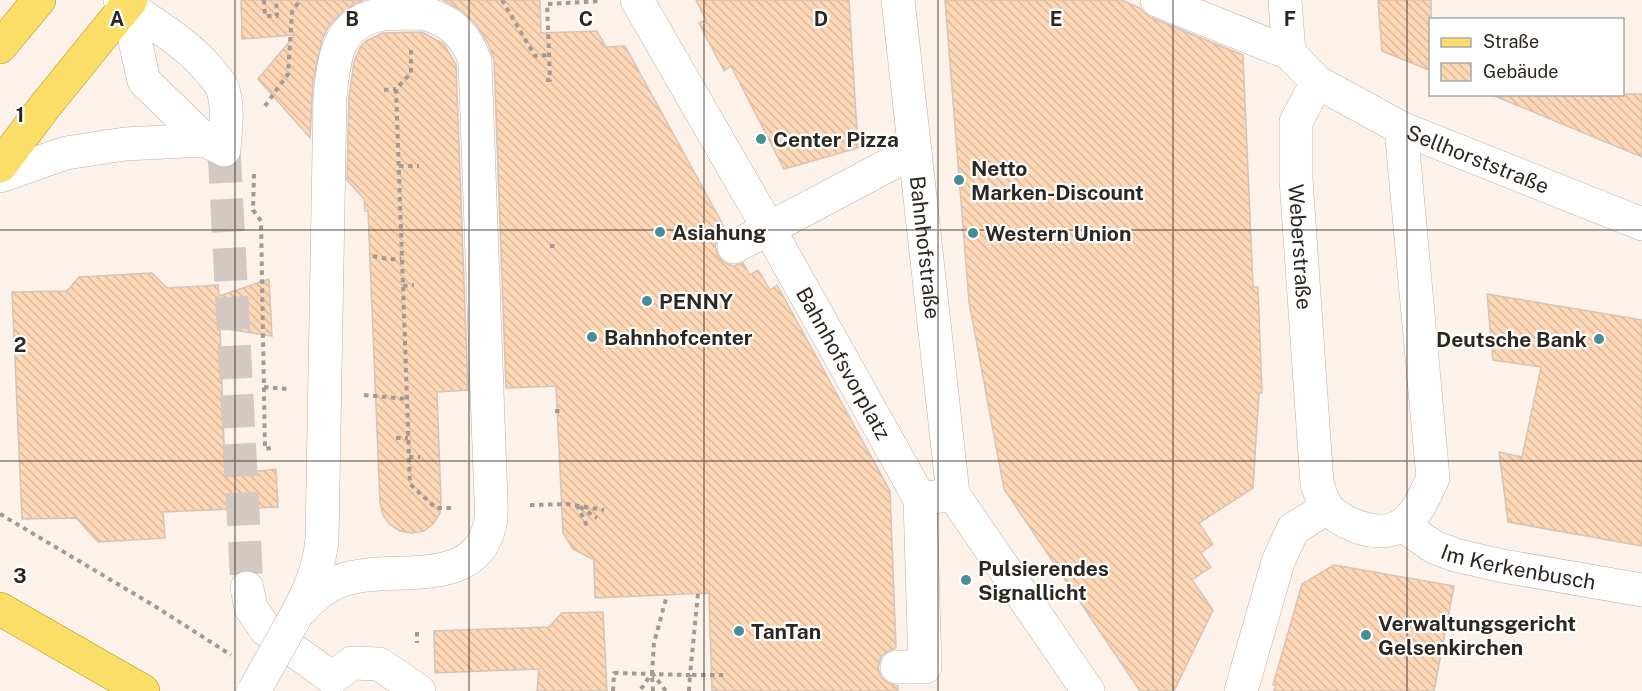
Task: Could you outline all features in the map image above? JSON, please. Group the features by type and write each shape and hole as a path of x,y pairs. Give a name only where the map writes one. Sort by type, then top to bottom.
{"main road":[{"path":"0,47 39,0"},
{"path":"0,166 126,2"},
{"path":"0,609 143,691"}],"street":[{"name":"Bahnhofsvorplatz","path":"637,0 769,229 920,499 925,667 897,668"},
{"name":"Bahnhofstraße","path":"898,0 953,494"},
{"path":"1158,0 1289,53 1317,82"},
{"path":"1285,0 1289,53"},
{"path":"126,2 177,38 218,80 223,90 226,111 224,150 205,140 144,81 126,2"},
{"path":"254,691 315,578 320,558 330,96 334,59 347,31 361,20 380,15 425,13 442,19 456,29 468,44 475,61 490,526 478,549 459,564 438,571 357,576 341,580 324,589 297,614"},
{"name":"Sellhorststraße","path":"1317,82 1401,128 1642,224"},
{"name":"Weberstraße","path":"1317,82 1296,122 1296,179 1317,484 1327,508"},
{"path":"1241,691 1278,562 1293,529 1327,508 1350,525 1376,532 1402,525 1422,502 1433,478 1401,128"},
{"path":"0,176 66,153 124,144 205,140"},
{"path":"734,247 915,151"},
{"path":"920,499 953,494 1088,691"},
{"name":"Im Kerkenbusch","path":"1402,525 1434,547 1455,555 1503,567 1642,590"},
{"path":"247,588 251,608 266,630 332,685 352,663 379,664 419,691"}],"path":[{"path":"264,0 265,16 277,16 276,0"},
{"path":"263,109 288,74 292,12 300,0"},
{"path":"502,0 535,56 549,55"},
{"path":"546,80 550,80 548,4 603,1"},
{"path":"384,90 396,89 410,484 436,508 577,505 604,510"},
{"path":"255,164 253,210 261,220 265,449 271,448"},
{"path":"399,166 418,166"},
{"path":"550,246 557,246"},
{"path":"373,256 386,257 391,260 402,259"},
{"path":"403,286 414,285"},
{"path":"555,411 563,411"},
{"path":"396,438 408,438"},
{"path":"409,457 420,457"},
{"path":"577,505 597,518"},
{"path":"577,505 588,528"},
{"path":"0,514 153,605 239,660"},
{"path":"689,691 698,594"},
{"path":"653,691 654,643 667,595"},
{"path":"613,691 614,673 723,675"},
{"path":"641,689 652,673"},
{"path":"652,673 666,691"}],"building":[{"path":"241,0 364,0 340,14 329,26 322,40 313,81 310,138 258,79 295,35 242,39"},
{"name":"Bahnhofcenter","path":"443,0 540,0 541,33 597,31 606,47 625,46 725,230 718,237 715,246 718,256 725,263 733,266 743,263 750,275 758,270 770,290 777,285 890,491 896,648 881,657 878,668 881,677 888,683 898,686 898,691 712,691 709,593 595,598 594,560 573,549 563,533 556,386 506,388 494,60 488,43 476,24 462,11"},
{"path":"696,0 849,0 858,148 784,169 731,66 724,71 699,23 706,20"},
{"path":"945,0 1122,0 1140,8 1150,17 1243,55 1253,287 1258,287 1262,393 1259,393 1253,488 1199,523 1213,544 1201,553 1211,567 1192,580 1213,610 1174,691 1140,691 1004,489 969,302"},
{"path":"1378,0 1431,0 1429,70 1382,51"},
{"path":"422,32 444,44 456,65 468,390 437,392 440,513 433,524 424,531 412,533 400,531 389,524 383,515 380,503 368,211 365,211 364,199 347,180 349,97 354,62 361,46 382,33"},
{"path":"1642,94 1642,157 1494,96"},
{"path":"152,273 167,288 218,285 219,296 269,279 272,336 220,328 225,475 276,469 278,507 163,512 165,538 98,542 76,518 22,519 12,292 67,291 79,277"},
{"path":"1487,294 1642,320 1642,546 1508,522 1499,452 1522,457 1541,367 1493,360"},
{"name":"Verwaltungsgericht Gelsenkirchen","path":"1334,565 1454,586 1434,691 1274,691 1276,685 1273,685 1302,584"},
{"path":"603,612 607,691 537,691 539,669 435,673 434,631 549,627 562,613"}],"tunnel":[{"path":"224,150 247,588"}],"place":[{"name":"Center Pizza","path":"761,139"},
{"name":"Netto Marken-Discount","path":"959,180"},
{"name":"Asiahung","path":"660,232"},
{"name":"Western Union","path":"973,233"},
{"name":"PENNY","path":"647,301"},
{"name":"Bahnhofcenter","path":"592,337"},
{"name":"Deutsche Bank","path":"1599,339"},
{"name":"Pulsierendes Signallicht","path":"966,580"},
{"name":"TanTan","path":"739,631"},
{"name":"Verwaltungsgericht Gelsenkirchen","path":"1366,635"}]}
